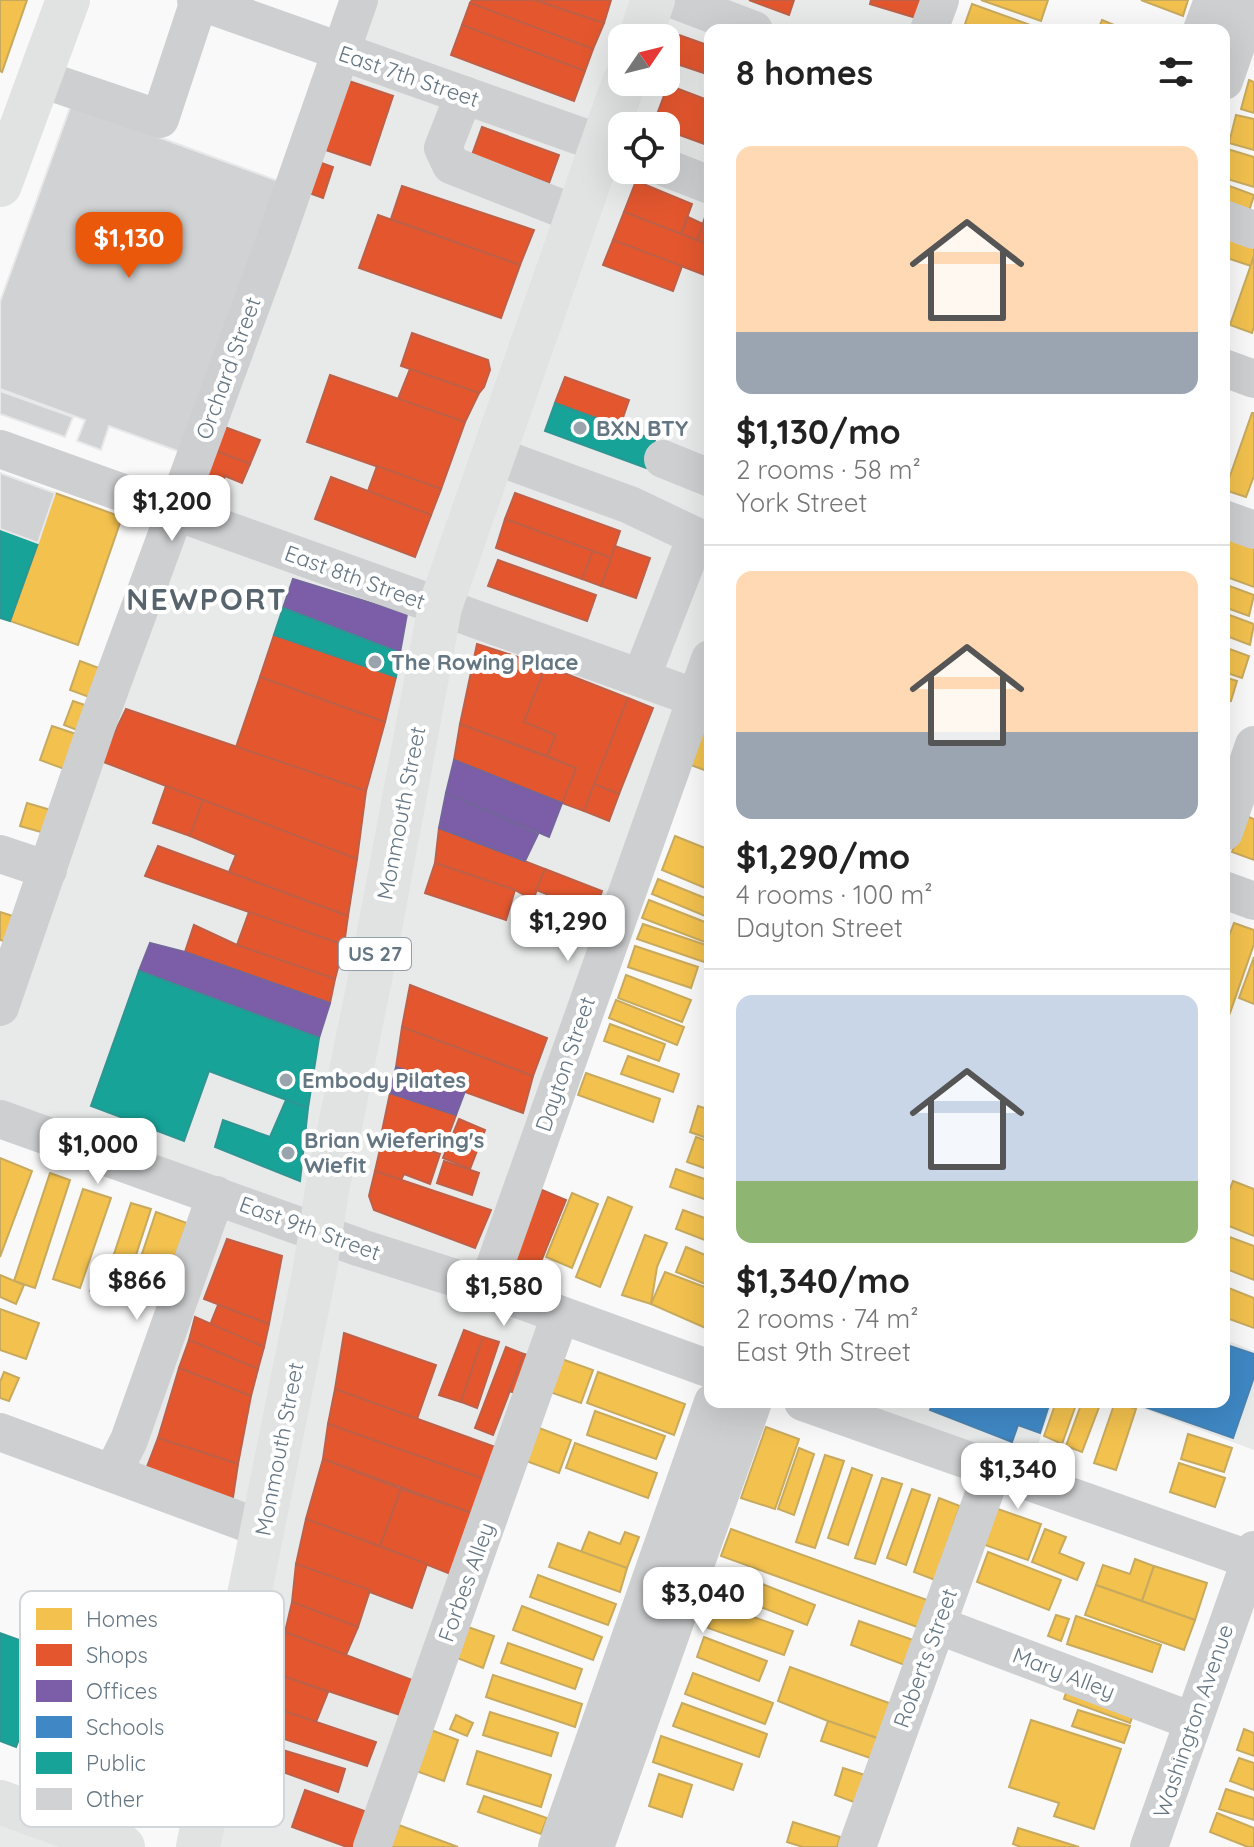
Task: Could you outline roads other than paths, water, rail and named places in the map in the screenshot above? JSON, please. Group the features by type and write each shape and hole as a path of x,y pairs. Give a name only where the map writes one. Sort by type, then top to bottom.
{"main road":[{"path":"0,185 68,0"},
{"path":"645,24 653,0"},
{"name":"Monmouth Street","path":"250,1591 315,1269 319,1231 440,607 578,215 608,158"},
{"path":"56,1827 123,1847"},
{"name":"Monmouth Street","path":"198,1847 202,1827"}],"street":[{"path":"39,78 160,119 198,0"},
{"name":"East 7th Street","path":"198,0 240,8 340,52 608,146"},
{"name":"Orchard Street","path":"0,1007 100,716 272,249 359,0"},
{"path":"675,0 738,24"},
{"path":"931,24 940,0"},
{"path":"1204,24 1213,0"},
{"path":"1230,64 1252,0"},
{"path":"464,95 443,148 451,165 578,215"},
{"path":"680,173 704,183"},
{"path":"1230,221 1254,230"},
{"path":"1230,370 1254,379"},
{"name":"East 8th Street","path":"0,449 703,700"},
{"path":"493,455 630,505 703,540 641,678"},
{"path":"663,459 704,476"},
{"path":"1230,521 1254,530"},
{"name":"Dayton Street","path":"487,1288 703,700"},
{"path":"1230,815 1254,745"},
{"path":"0,854 48,870"},
{"path":"1230,892 1254,901"},
{"name":"East 9th Street","path":"0,1119 704,1367"},
{"path":"113,1472 133,1428 216,1195"},
{"name":"Forbes Alley","path":"372,1847 560,1316"},
{"path":"557,1847 711,1408"},
{"path":"605,1844 751,1408"},
{"path":"839,1408 894,1417 993,1469 1253,1557"},
{"path":"0,1432 263,1529"},
{"name":"Roberts Street","path":"857,1847 993,1469"},
{"name":"Washington Avenue","path":"1149,1847 1253,1557"},
{"name":"Mary Alley","path":"937,1625 1192,1721"}],"place":[{"name":"BXN BTY","path":"580,428"},
{"name":"The Rowing Place","path":"375,662"},
{"name":"Embody Pilates","path":"286,1080"},
{"name":"Brian Wiefering's Wiefit","path":"288,1153"}],"district":[{"name":"NEWPORT","path":"207,600"}]}
